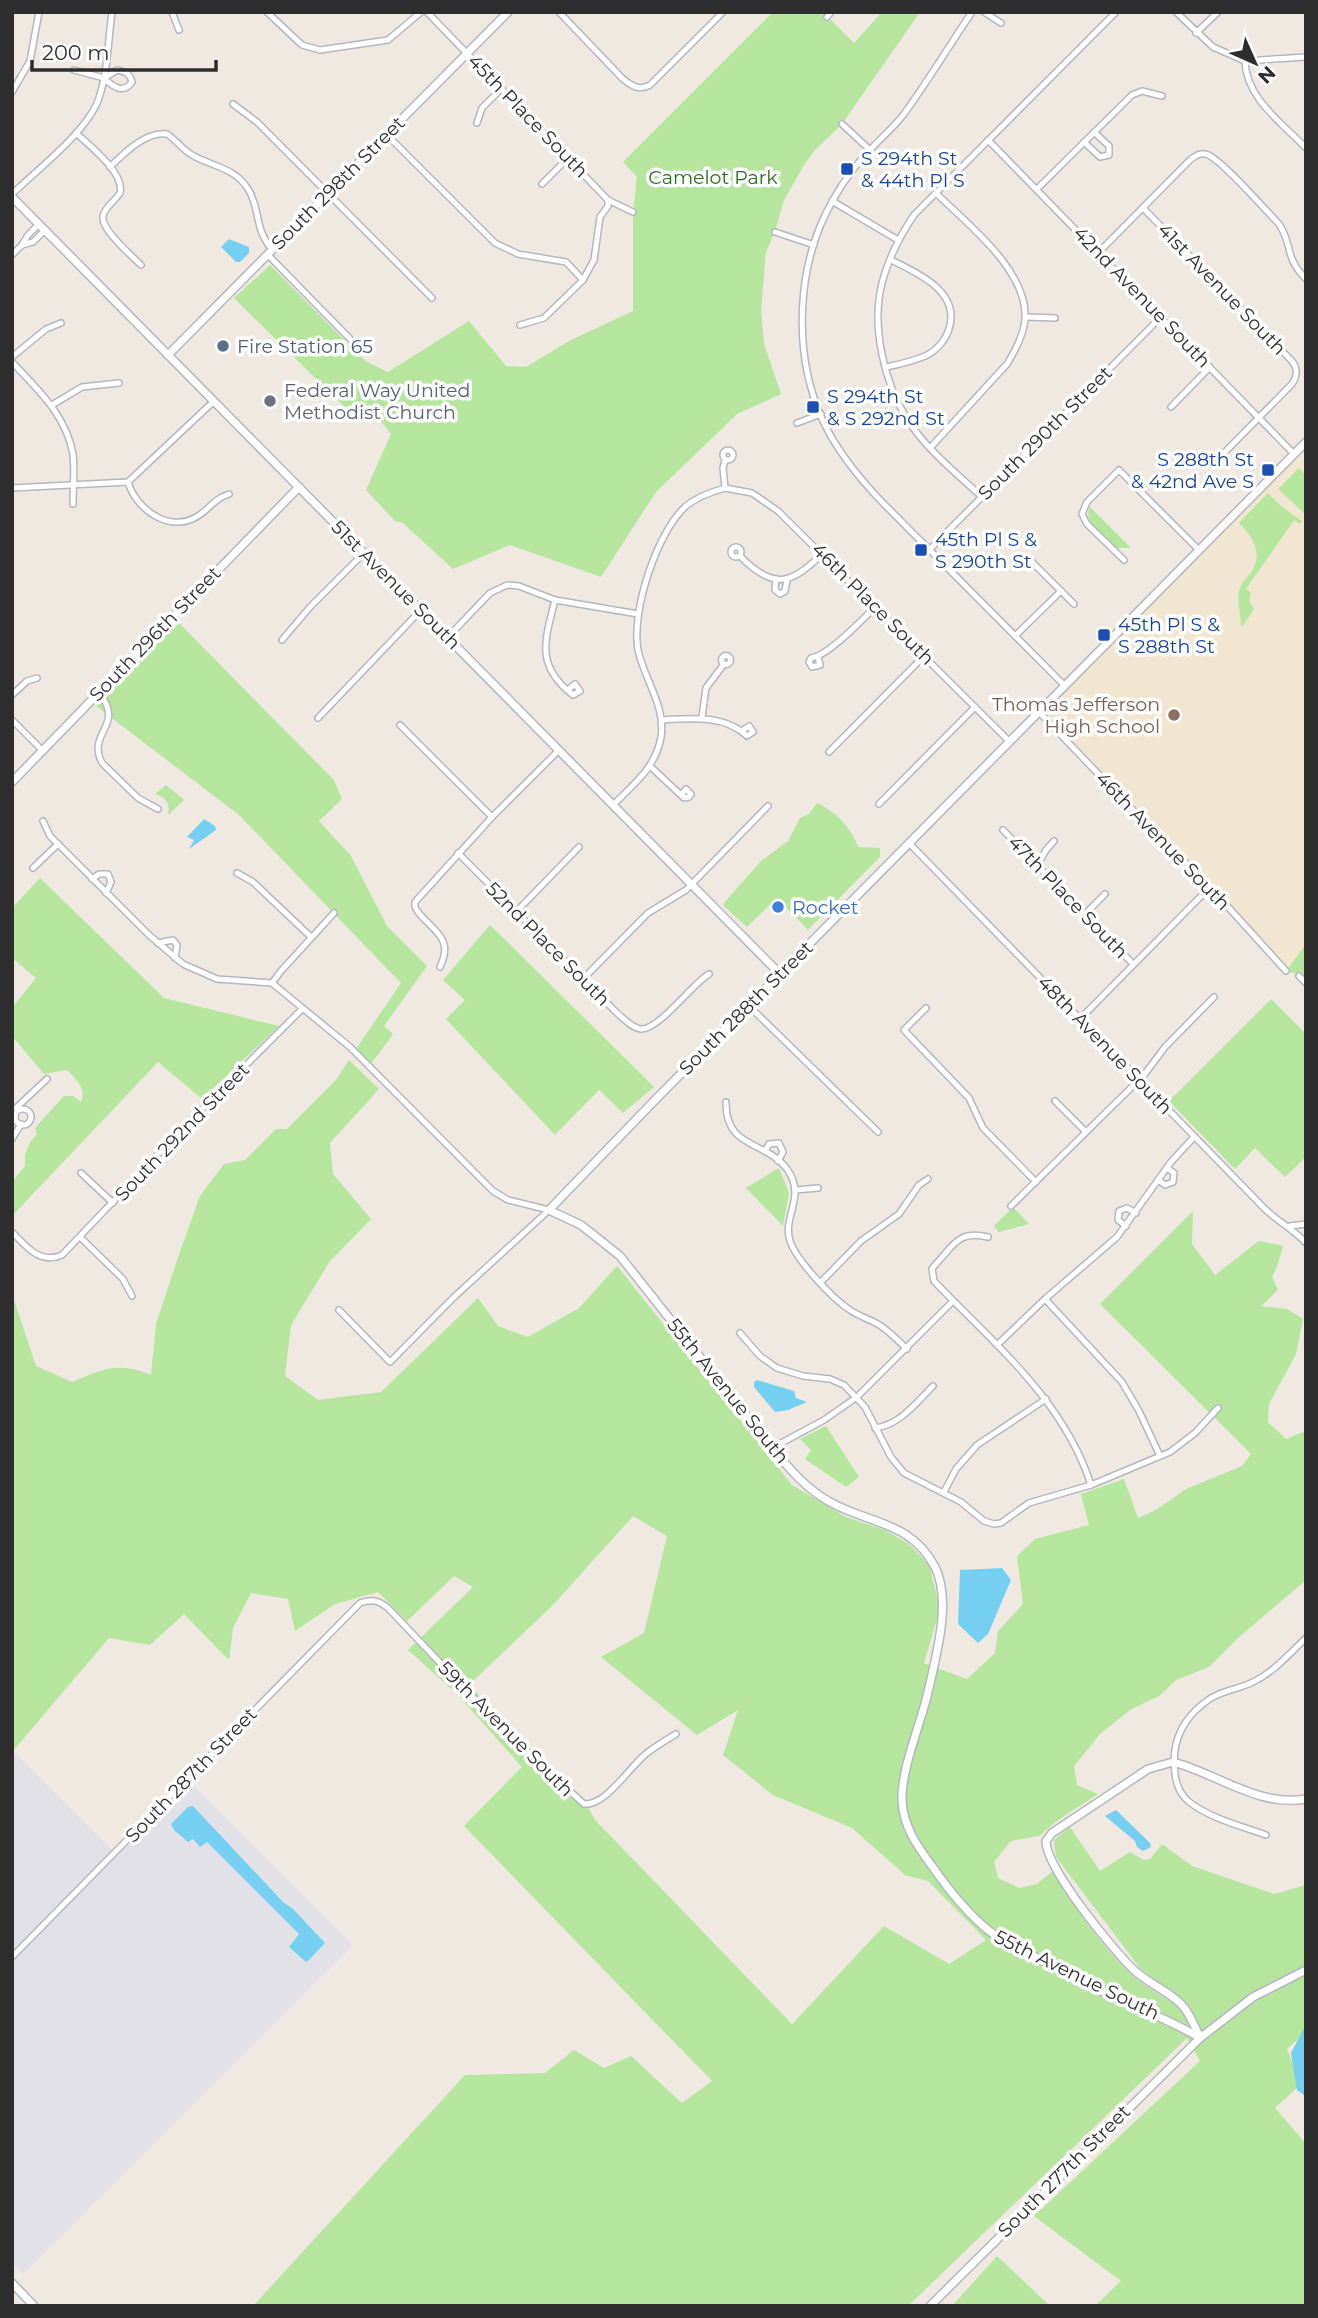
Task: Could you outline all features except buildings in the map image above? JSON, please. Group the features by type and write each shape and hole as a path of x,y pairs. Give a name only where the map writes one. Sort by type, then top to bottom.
{"street":[{"path":"12,92 30,61 38,12"},
{"path":"12,195 76,133 99,100 112,12"},
{"path":"172,12 179,30"},
{"path":"267,12 296,40 313,49 383,42 400,32 421,12"},
{"name":"45th Place South","path":"427,12 608,200 633,212"},
{"name":"South 298th Street","path":"168,355 509,12"},
{"path":"559,12 625,81 639,88 650,85 723,12"},
{"path":"972,12 904,115 870,150 832,201 814,245 804,285 802,319 806,356 821,416 856,474 1064,685"},
{"path":"984,12 1001,23"},
{"path":"982,497 930,448 908,420 893,394 879,337 882,284 898,240 914,215 1116,12"},
{"path":"1176,12 1213,47 1245,61 1305,57 1306,48"},
{"path":"1196,33 1218,12"},
{"path":"1245,61 1245,75 1254,94 1306,148"},
{"path":"74,70 104,78 113,87 124,89 132,82 127,73 117,70 104,78"},
{"path":"477,123 482,108 502,88"},
{"path":"1037,189 1137,92 1147,91 1162,96"},
{"path":"233,104 257,122 432,298"},
{"path":"842,124 870,150"},
{"path":"1084,142 1100,158 1110,155 1111,148 1094,132"},
{"path":"76,133 110,167 121,184 120,193 104,213 103,222 109,232 141,265"},
{"path":"110,167 137,144 156,135 167,134 189,153 239,177 253,198 261,235 270,251 358,347 368,352"},
{"path":"386,134 491,240 518,254 566,262 583,280"},
{"name":"42nd Avenue South","path":"988,140 1294,453"},
{"path":"1099,253 1190,160 1205,153 1217,161 1279,224 1284,231 1293,265 1306,279"},
{"path":"542,184 568,158"},
{"path":"930,448 1007,364 1016,350 1026,317 1023,298 1004,263 936,193"},
{"name":"51st Avenue South","path":"12,195 780,974"},
{"path":"520,325 544,318 583,280 594,260 600,217 608,206 608,200"},
{"path":"832,201 898,240"},
{"name":"41st Avenue South","path":"1143,208 1291,360 1297,373 1292,383 1259,418"},
{"path":"12,255 22,245 33,242 42,227"},
{"path":"775,232 814,245"},
{"path":"886,367 928,355 942,343 951,321 947,299 941,291 918,273 891,260"},
{"path":"1026,317 1055,318"},
{"name":"South 290th Street","path":"929,550 1161,317"},
{"path":"12,357 46,329 61,323"},
{"path":"12,362 52,405 64,424 73,456 73,505"},
{"path":"1171,407 1210,367"},
{"path":"52,405 82,387 119,383"},
{"path":"12,488 128,482 214,401"},
{"path":"797,422 821,416"},
{"path":"1223,454 1259,418"},
{"name":"South 288th Street","path":"339,1310 390,1362 453,1298 549,1210 1306,442"},
{"path":"613,805 650,767 661,740 662,720 641,660 637,636 638,614 645,586 674,519 695,500 724,488 725,460"},
{"path":"1124,560 1083,519 1087,502 1119,470 1199,550"},
{"path":"128,482 133,496 145,510 154,516 172,520 197,517 215,499 229,494"},
{"name":"South 296th Street","path":"12,782 299,487"},
{"name":"46th Place South","path":"724,488 743,490 761,498 778,511 1009,741"},
{"path":"282,640 304,613 364,553"},
{"path":"740,556 760,572 781,580 802,573 822,554"},
{"path":"1027,557 1074,604"},
{"path":"447,638 490,593 507,585 555,600 638,614"},
{"path":"1015,636 1061,591"},
{"path":"555,600 547,637 546,657 556,681 569,689"},
{"path":"818,657 876,607"},
{"path":"318,718 421,610"},
{"path":"829,752 925,656"},
{"path":"702,717 706,688 724,664"},
{"path":"12,695 27,681 37,678"},
{"path":"99,693 110,714 99,742 98,756 138,798 158,809"},
{"path":"879,804 975,707"},
{"name":"46th Avenue South","path":"1038,711 1210,887 1286,971"},
{"path":"662,720 702,717 743,730"},
{"path":"12,720 43,751"},
{"path":"400,725 492,817"},
{"path":"440,967 446,953 445,944 414,905 458,853 559,750"},
{"path":"650,767 674,790 682,794"},
{"path":"583,979 648,913 692,885 768,806"},
{"path":"44,821 46,831 58,844 158,943 197,972 217,979 272,984 334,914"},
{"name":"47th Place South","path":"1003,830 1133,964"},
{"path":"1037,866 1045,850 1054,841"},
{"name":"48th Avenue South","path":"909,843 1271,1215 1290,1226 1306,1243"},
{"path":"33,868 58,844"},
{"path":"516,912 579,847"},
{"name":"52nd Place South","path":"458,853 633,1026 642,1029 655,1024 709,974"},
{"path":"237,873 253,882 311,937"},
{"path":"92,878 99,874 108,874 111,882 106,893"},
{"path":"1080,1019 1210,887"},
{"path":"1084,915 1105,894"},
{"path":"158,943 173,940 177,945 176,958"},
{"path":"1299,976 1306,983"},
{"name":"55th Avenue South","path":"272,984 350,1047 493,1191 508,1200 549,1210 591,1232 620,1256 798,1478 826,1500 892,1526 909,1536 925,1551 938,1574 942,1606 936,1653 902,1792 908,1829 933,1868 974,1918 1003,1941 1111,1996 1159,2015 1200,2038"},
{"path":"1011,1206 1149,1070 1165,1047 1214,997"},
{"path":"749,1006 878,1132"},
{"path":"926,1008 904,1030 969,1098 983,1128 1036,1182"},
{"name":"South 292nd Street","path":"12,1232 40,1257 47,1259 62,1255 302,1009"},
{"path":"21,1124 15,1117 15,1107 47,1079"},
{"path":"1055,1101 1086,1132"},
{"path":"726,1102 726,1115 733,1130 787,1169 795,1190 789,1238 800,1259 847,1308 875,1322 907,1349"},
{"path":"12,1139 21,1124 28,1122 30,1115 26,1110 15,1107"},
{"path":"997,1345 1045,1298 1102,1251 1126,1226 1167,1168 1194,1136"},
{"path":"765,1151 769,1144 779,1143 783,1152 778,1161"},
{"path":"1158,1180 1165,1185 1173,1182 1174,1174 1167,1168"},
{"path":"81,1173 113,1203"},
{"path":"821,1282 862,1241 899,1214 919,1185 928,1179"},
{"path":"795,1190 818,1188"},
{"path":"1126,1226 1118,1220 1119,1211 1127,1208 1136,1213"},
{"path":"1290,1226 1306,1224"},
{"path":"988,1237 971,1234 961,1238 934,1265 934,1281 1046,1399 1071,1437 1091,1485"},
{"path":"80,1237 123,1279 132,1296"},
{"path":"1045,1298 1122,1382 1160,1456"},
{"path":"772,1448 824,1420 857,1397 953,1301"},
{"path":"740,1333 760,1356 777,1368 803,1376 837,1381 866,1407 896,1465 904,1473 944,1492 984,1521 994,1524 1001,1523 1029,1503 1091,1485 1180,1446 1217,1408"},
{"path":"875,1428 889,1425 900,1418 933,1386"},
{"path":"944,1492 956,1469 977,1445 1046,1399"},
{"name":"59th Avenue South","path":"374,1600 388,1608 506,1732 584,1804 595,1803 604,1797 648,1752 676,1734"},
{"name":"South 287th Street","path":"12,1956 360,1603 374,1600"},
{"path":"1266,1835 1230,1822 1188,1801 1176,1784 1174,1745 1185,1722 1202,1704 1220,1693 1253,1682 1266,1674 1306,1638"},
{"path":"1200,2038 1182,2005 1134,1970 1110,1944 1074,1896 1045,1846 1046,1841 1052,1833 1140,1774 1156,1765 1173,1762 1268,1798 1284,1801 1306,1799"},
{"name":"South 277th Street","path":"930,2306 1200,2038 1253,1997 1306,1970"},
{"path":"12,2283 34,2306"}],"shaded area":[{"name":"Thomas Jefferson High School","path":"1294,454 1306,464 1306,944 1286,971 1038,711"},
{"path":"12,1752 113,1851 12,1952"},
{"path":"191,1783 353,1945 23,2274 12,2263 12,1961"}],"green space":[{"name":"Camelot Park","path":"773,12 823,12 854,43 882,12 920,12 842,124 814,151 784,200 766,252 761,310 764,344 781,394 737,414 656,492 601,577 510,545 453,569 403,523 395,521 366,490 391,434 379,419 361,423 234,298 270,265 357,353 367,362 388,372 469,321 506,366 526,367 569,341 633,311 633,212 637,177 623,162"},
{"path":"1299,468 1306,476 1306,515 1278,489"},
{"path":"1268,493 1302,521 1300,524 1294,520 1246,589 1251,593 1249,601 1254,609 1243,626 1238,595 1242,583 1254,567 1257,555 1251,538 1239,523"},
{"path":"1090,507 1131,548 1117,548 1099,533 1089,518"},
{"path":"176,620 334,780 342,799 319,821 351,856 387,926 427,966 384,1026 393,1034 371,1064 356,1049 401,983 239,815 96,706"},
{"path":"166,785 184,800 169,814 166,801 155,794"},
{"path":"817,803 842,821 852,833 858,847 880,848 880,857 808,930 777,898 747,927 724,903 761,861 788,841 800,818 809,814"},
{"path":"40,878 164,998 279,1026 202,1099 158,1062 12,1216 12,1182 25,1166 25,1155 30,1142 37,1134 35,1128 64,1096 73,1096 81,1102 83,1093 80,1084 67,1070 44,1074 12,1036 12,1008 36,978 12,958 12,908"},
{"path":"490,925 654,1087 623,1113 599,1090 555,1135 446,1019 465,1000 443,980"},
{"path":"1306,944 1304,981 1297,974 1286,971"},
{"path":"1271,999 1306,1034 1306,1157 1285,1177 1255,1148 1235,1169 1169,1101"},
{"path":"349,1060 379,1089 330,1143 333,1174 371,1219 330,1261 291,1325 285,1376 318,1400 381,1392 478,1298 498,1326 528,1337 579,1308 617,1266 792,1485 846,1517 885,1530 910,1545 929,1565 940,1609 924,1663 967,1679 995,1653 998,1631 1023,1604 1017,1556 1035,1539 1089,1525 1081,1494 1124,1479 1138,1518 1156,1510 1186,1489 1242,1466 1251,1454 1100,1304 1193,1211 1192,1244 1215,1275 1259,1241 1283,1246 1272,1277 1278,1290 1261,1306 1287,1309 1303,1319 1296,1354 1269,1404 1268,1422 1286,1439 1306,1431 1306,1580 1239,1637 1209,1667 1176,1680 1159,1696 1130,1710 1101,1733 1074,1766 1077,1785 1098,1794 1039,1836 1011,1841 994,1862 998,1878 1019,1888 1037,1884 1054,1870 1079,1912 1109,1951 1135,1978 1171,2002 1159,1983 1140,1968 1056,1857 1054,1840 1070,1827 1100,1871 1130,1852 1144,1860 1150,1859 1162,1844 1192,1866 1274,1894 1306,1885 1306,2032 1287,2049 1301,2084 1275,2108 1306,2144 1306,2306 1095,2306 1121,2281 1034,2216 1200,2061 1187,2038 908,2306 253,2306 465,2075 545,2073 574,2050 604,2068 631,2056 682,2103 712,2081 464,1826 522,1767 456,1693 408,1650 473,1587 454,1576 407,1621 378,1592 335,1604 295,1631 288,1599 251,1593 233,1628 229,1660 184,1614 150,1645 109,1638 12,1752 12,1302 14,1300 36,1366 72,1382 111,1368 129,1368 151,1375 156,1324 200,1196 224,1164 245,1160 276,1129 287,1129 336,1080","holes":["633,1516 667,1536 644,1633 601,1657 697,1735 738,1710 723,1755 773,1795 852,1828 905,1875 928,1881 986,1940 949,1964 884,1926 792,2024 595,1820 585,1801 504,1727 470,1684 555,1603"]},
{"path":"779,1168 789,1193 783,1226 746,1188"},
{"path":"1013,1207 1029,1224 999,1232 994,1226"},
{"path":"826,1426 859,1477 846,1487 805,1459 811,1450 800,1439"},
{"path":"997,2256 1050,2306 952,2306"}],"water":[{"path":"229,239 249,247 249,253 240,262 236,262 221,247"},
{"path":"204,819 215,826 216,830 189,849 194,840 187,837"},
{"path":"757,1380 794,1391 796,1398 807,1402 775,1412 754,1387"},
{"path":"1002,1568 1011,1580 988,1634 978,1643 958,1624 960,1570"},
{"path":"193,1806 325,1943 309,1960 306,1962 289,1947 299,1934 207,1842 200,1847 193,1839 188,1842 174,1830 171,1824 188,1807"},
{"path":"1116,1810 1151,1847 1143,1851 1137,1847 1135,1841 1105,1816"},
{"path":"1306,2024 1304,2095 1297,2090 1291,2053"}],"place":[{"name":"S 294th St & 44th Pl S","path":"847,169"},
{"name":"Fire Station 65","path":"223,346"},
{"name":"Federal Way United Methodist Church","path":"270,401"},
{"name":"S 294th St & S 292nd St","path":"813,407"},
{"name":"S 288th St & 42nd Ave S","path":"1268,470"},
{"name":"45th Pl S & S 290th St","path":"921,550"},
{"name":"45th Pl S & S 288th St","path":"1104,635"},
{"name":"Thomas Jefferson High School","path":"1174,715"},
{"name":"Rocket","path":"778,907"}]}
